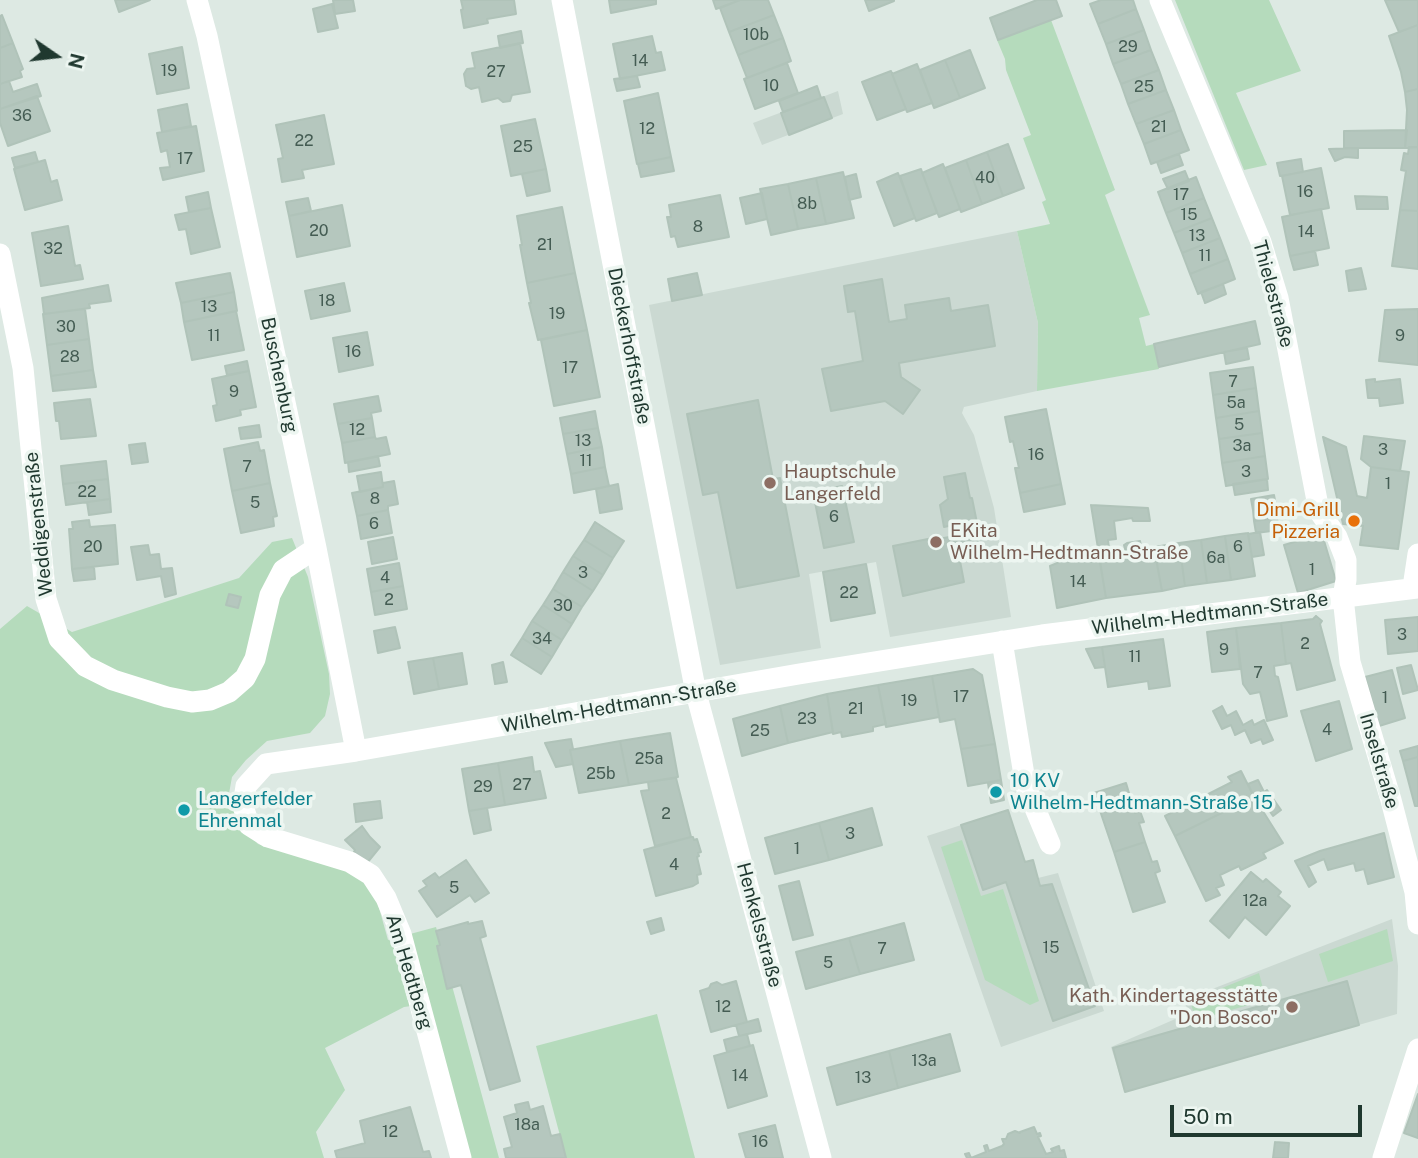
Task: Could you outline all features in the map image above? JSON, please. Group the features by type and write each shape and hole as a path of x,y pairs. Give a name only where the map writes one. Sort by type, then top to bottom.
{"street":[{"name":"Buschenburg","path":"197,0 207,36 316,548 356,751"},
{"name":"Dieckerhoffstraße","path":"562,0 696,693"},
{"name":"Thielestraße","path":"1160,0 1264,253 1278,298 1319,511 1337,537 1346,560 1343,597"},
{"name":"Weddigenstraße","path":"0,254 23,368 46,599 59,639 85,666 113,680 192,702 210,700 229,692 245,678 255,659 270,595 283,570 316,548"},
{"path":"1416,588 1418,554"},
{"name":"Wilhelm-Hedtmann-Straße","path":"246,786 266,764 1002,641 1416,588"},
{"name":"Inselstraße","path":"1343,597 1350,662 1415,892 1418,925"},
{"path":"1002,641 1026,787 1050,844"},
{"name":"Henkelsstraße","path":"696,693 821,1158"},
{"name":"Am Hedtberg","path":"246,786 243,806 249,825 268,837 350,862 371,875 386,898 401,934 460,1158"},
{"path":"1383,1158 1418,1049"}],"shaded area":[{"path":"838,91 843,114 762,145 753,123"},
{"name":"Hauptschule Langerfeld","path":"1017,231 1038,323 1037,391 964,407 962,413 974,435 994,508 1011,617 890,637 876,562 809,574 821,648 720,665 649,305"},
{"path":"1008,810 1025,862 1033,860 1038,878 1058,873 1104,1011 1001,1047 927,836"},
{"name":"Kath. Kindertagesstätte \"Don Bosco\"","path":"1392,919 1398,966 1397,1014 1125,1092 1111,1047 1189,1013 1184,1000"}],"green space":[{"path":"1175,0 1269,0 1301,71 1236,93 1267,165 1244,170"},
{"path":"1051,20 1115,190 1105,195 1150,315 1139,318 1146,346 1154,344 1159,369 1037,391 1038,323 1017,231 1050,224 1042,202 1046,200 1023,138 1031,135 997,40"},
{"path":"292,538 308,577 329,674 330,694 325,716 310,733 267,741 232,777 228,799 241,825 258,844 345,869 365,883 376,897 388,940 436,927 499,1158 468,1158 426,1004 404,1007 325,1048 345,1090 316,1132 324,1158 0,1158 0,629 27,606 72,632 239,578 272,542"},
{"path":"962,840 981,896 1003,889 1039,1001 1030,1005 985,980 941,847"},
{"path":"1387,929 1393,961 1328,982 1319,954"},
{"path":"1259,973 1266,1000 1196,1020 1190,1001"},
{"path":"657,1014 695,1158 566,1158 536,1046"}],"building":[{"path":"115,0 150,0 119,12"},
{"path":"333,0 353,0 355,11 335,14"},
{"path":"461,0 514,0 516,14 487,19 488,23 464,28"},
{"path":"609,0 656,0 656,4 611,13"},
{"path":"713,0 740,0 716,9"},
{"path":"740,0 768,0 774,15 729,32 720,8"},
{"path":"865,0 894,0 894,1 869,11"},
{"path":"1037,0 1056,0 1062,16 998,40 990,18"},
{"path":"1101,0 1133,0 1136,9 1098,24 1090,4"},
{"path":"1385,0 1418,0 1418,25 1399,32"},
{"path":"332,4 338,28 318,32 313,9"},
{"path":"1136,9 1144,30 1106,44 1098,24"},
{"path":"2,15 13,43 0,48 0,16"},
{"path":"774,15 783,38 738,55 729,32"},
{"path":"1418,25 1418,89 1405,92 1389,36"},
{"path":"1144,30 1151,50 1113,64 1106,44"},
{"path":"521,31 523,43 500,48 498,36"},
{"path":"652,36 656,53 661,52 665,70 620,79 613,44"},
{"path":"783,38 791,61 747,78 738,55"},
{"path":"13,43 23,69 20,71 22,77 0,84 0,48"},
{"path":"520,43 530,92 512,95 510,101 503,102 498,98 482,102 479,87 471,89 466,86 464,74 467,69 475,68 472,53"},
{"path":"182,47 189,88 157,94 149,54"},
{"path":"970,50 985,88 960,98 945,60"},
{"path":"1151,50 1159,70 1121,84 1113,64"},
{"path":"945,60 960,98 934,108 920,70"},
{"path":"787,63 798,93 755,109 744,79"},
{"path":"917,64 932,103 907,112 892,74"},
{"path":"1159,70 1166,90 1128,104 1121,84"},
{"path":"891,71 906,109 877,120 862,82"},
{"path":"637,76 640,87 617,91 614,79"},
{"path":"9,81 13,92 37,84 41,96 0,109 0,84"},
{"path":"817,86 821,98 783,112 779,101"},
{"path":"1418,89 1418,147 1405,148 1405,92"},
{"path":"1166,90 1174,110 1136,124 1128,104"},
{"path":"658,93 671,157 637,164 624,101"},
{"path":"37,96 50,131 8,146 0,123 0,109"},
{"path":"824,97 832,118 789,135 781,113"},
{"path":"187,104 191,126 162,132 158,110"},
{"path":"1174,110 1181,130 1144,144 1136,124"},
{"path":"324,115 334,164 302,170 304,178 282,182 278,159 283,158 276,125"},
{"path":"535,119 546,169 511,176 501,126"},
{"path":"196,126 204,171 163,180 160,168 170,167 167,150 161,152 157,133"},
{"path":"1181,130 1189,150 1151,164 1144,144"},
{"path":"1407,130 1405,148 1344,148 1344,131"},
{"path":"1008,144 1024,188 1003,196 987,152"},
{"path":"1409,147 1418,147 1418,211 1400,210 1406,171 1401,170 1404,153 1408,154"},
{"path":"1358,148 1358,158 1345,157 1335,161 1329,149"},
{"path":"35,152 38,162 15,168 12,158"},
{"path":"987,152 1003,196 982,204 966,160"},
{"path":"1179,154 1183,165 1161,173 1157,162"},
{"path":"671,157 674,171 641,177 638,164"},
{"path":"1301,159 1303,172 1280,176 1277,163"},
{"path":"45,160 51,182 57,180 62,200 25,210 14,169"},
{"path":"966,160 982,204 961,212 945,168"},
{"path":"943,164 960,209 939,217 922,173"},
{"path":"1321,168 1329,208 1290,215 1282,176"},
{"path":"546,169 550,191 527,196 522,174"},
{"path":"921,169 937,213 916,221 900,176"},
{"path":"1185,171 1189,181 1168,189 1163,179"},
{"path":"843,172 854,218 826,224 816,178"},
{"path":"898,173 915,218 894,226 877,182"},
{"path":"856,174 861,197 849,200 845,177"},
{"path":"1196,177 1204,198 1166,213 1158,192"},
{"path":"816,178 826,224 798,229 788,184"},
{"path":"788,184 798,229 771,235 760,189"},
{"path":"208,192 211,208 189,212 186,197"},
{"path":"762,193 767,219 746,224 740,198"},
{"path":"720,195 729,237 678,247 675,236 671,237 667,217 671,217 669,205"},
{"path":"1355,196 1387,197 1388,209 1357,209"},
{"path":"308,198 311,211 289,216 286,202"},
{"path":"1204,198 1212,218 1174,233 1166,213"},
{"path":"342,205 350,246 297,257 289,216"},
{"path":"562,207 575,273 527,283 517,216"},
{"path":"211,208 220,247 191,254 186,229 179,230 175,215"},
{"path":"1321,209 1329,248 1290,256 1282,217"},
{"path":"1400,210 1418,211 1418,269 1392,266"},
{"path":"1212,218 1220,238 1182,253 1174,233"},
{"path":"68,226 75,266 80,265 83,279 41,286 32,233"},
{"path":"1220,238 1228,259 1190,274 1182,253"},
{"path":"1315,251 1318,265 1294,270 1290,256"},
{"path":"1228,259 1235,279 1198,294 1190,274"},
{"path":"1361,268 1366,289 1349,291 1346,271"},
{"path":"230,273 234,292 181,303 176,283"},
{"path":"575,273 587,330 538,340 527,283"},
{"path":"697,273 702,295 672,301 668,279"},
{"path":"882,279 889,322 907,319 905,305 949,298 951,311 988,305 995,346 899,363 901,377 920,390 903,414 885,401 831,411 822,369 863,361 855,311 848,312 844,286"},
{"path":"344,283 350,311 311,319 305,291"},
{"path":"1223,284 1226,294 1205,303 1201,292"},
{"path":"108,285 111,301 89,304 90,308 44,314 42,298"},
{"path":"234,292 237,311 184,322 181,303"},
{"path":"85,309 89,339 47,345 43,314"},
{"path":"1418,309 1418,365 1379,361 1385,310"},
{"path":"236,311 244,350 192,360 184,322"},
{"path":"1255,321 1260,344 1159,367 1154,344"},
{"path":"587,330 600,397 554,406 541,340"},
{"path":"367,332 373,365 339,372 333,338"},
{"path":"89,339 93,370 51,376 47,345"},
{"path":"1247,348 1249,359 1226,364 1224,352"},
{"path":"247,361 249,371 227,375 225,366"},
{"path":"1253,367 1256,388 1213,395 1210,373"},
{"path":"93,370 96,387 53,391 51,376"},
{"path":"249,371 256,407 240,410 241,415 216,421 213,406 217,405 212,379"},
{"path":"1375,379 1375,382 1400,379 1403,403 1380,406 1379,398 1368,398 1366,380"},
{"path":"1256,388 1259,411 1216,418 1213,395"},
{"path":"378,396 381,411 371,413 372,418 338,424 334,404"},
{"path":"90,399 96,436 61,439 54,403"},
{"path":"758,400 773,479 780,478 799,576 737,588 718,492 703,495 687,414"},
{"path":"1046,409 1061,484 1020,493 1015,468 1019,468 1005,417"},
{"path":"595,411 598,428 563,434 560,418"},
{"path":"1259,411 1262,433 1219,439 1216,418"},
{"path":"372,418 375,437 342,443 338,424"},
{"path":"259,425 261,437 241,439 239,428"},
{"path":"598,428 602,447 567,454 563,434"},
{"path":"1262,433 1265,456 1222,463 1219,439"},
{"path":"1364,436 1405,441 1400,471 1371,467 1361,459"},
{"path":"386,437 390,454 345,463 342,443"},
{"path":"1323,437 1346,447 1357,496 1367,498 1371,467 1409,472 1398,549 1360,545 1363,526 1343,524"},
{"path":"258,442 260,451 264,450 270,483 232,491 224,449"},
{"path":"145,443 148,462 132,464 129,445"},
{"path":"602,447 605,467 571,474 567,454"},
{"path":"378,456 380,466 349,472 348,462"},
{"path":"1265,456 1268,479 1226,486 1222,463"},
{"path":"106,461 108,479 63,484 61,466"},
{"path":"605,467 609,486 574,493 571,474"},
{"path":"381,472 383,487 360,492 357,476"},
{"path":"965,473 978,528 975,528 980,557 960,561 964,582 903,596 893,546 955,536 953,525 944,527 940,505 948,499 944,477"},
{"path":"108,479 110,499 66,505 63,484"},
{"path":"1267,479 1268,490 1235,495 1233,484"},
{"path":"394,481 398,504 388,506 388,510 357,516 352,493 383,487 383,483"},
{"path":"270,483 277,516 273,517 274,526 241,533 232,491"},
{"path":"618,484 622,509 600,513 596,489"},
{"path":"1061,484 1065,504 1024,512 1020,493"},
{"path":"842,486 854,542 824,548 813,492"},
{"path":"1274,495 1276,506 1253,510 1251,499"},
{"path":"110,499 111,512 89,515 87,502"},
{"path":"1091,505 1148,508 1150,521 1133,521 1132,518 1114,521 1116,539 1108,540 1110,556 1126,553 1124,545 1127,543 1140,541 1142,550 1154,548 1162,591 1106,598"},
{"path":"1276,506 1277,518 1254,521 1253,510"},
{"path":"388,510 392,533 361,539 357,516"},
{"path":"1277,518 1279,530 1256,533 1254,521"},
{"path":"89,520 90,527 115,525 118,564 72,569 69,529 73,529 72,522"},
{"path":"595,522 624,541 613,558 584,540"},
{"path":"1260,532 1264,555 1252,557 1248,534"},
{"path":"1248,533 1255,576 1231,580 1225,536"},
{"path":"1322,534 1336,581 1298,593 1284,545"},
{"path":"1225,536 1231,580 1207,583 1201,540"},
{"path":"393,537 397,559 372,564 368,542"},
{"path":"584,540 613,558 603,575 573,556"},
{"path":"1201,540 1207,583 1185,586 1179,543"},
{"path":"1179,543 1185,586 1162,591 1154,547"},
{"path":"148,545 150,555 159,554 161,569 172,568 176,594 165,597 161,576 137,580 131,547"},
{"path":"573,556 603,575 593,591 563,572"},
{"path":"1099,557 1106,598 1057,608 1050,566 1067,559 1069,562"},
{"path":"399,563 403,586 371,592 367,569"},
{"path":"866,564 875,613 831,621 823,572"},
{"path":"94,567 95,579 74,581 72,569"},
{"path":"563,572 593,591 582,607 553,589"},
{"path":"403,586 407,609 375,615 371,592"},
{"path":"553,589 582,607 572,624 543,605"},
{"path":"229,594 241,597 238,608 226,605"},
{"path":"543,605 572,624 562,640 532,621"},
{"path":"1316,616 1322,621 1320,624 1335,680 1297,690 1291,663 1286,664 1281,623 1313,619"},
{"path":"1418,617 1418,651 1388,654 1385,620"},
{"path":"532,621 562,640 552,657 522,638"},
{"path":"1281,623 1286,664 1274,666 1287,716 1267,721 1260,692 1250,694 1243,684 1236,628"},
{"path":"395,627 400,648 378,653 374,631"},
{"path":"1236,628 1240,669 1212,672 1207,632"},
{"path":"522,638 552,657 541,674 511,655"},
{"path":"1163,639 1170,686 1149,689 1148,681 1108,687 1102,647"},
{"path":"1102,647 1105,667 1095,668 1086,649"},
{"path":"462,653 467,684 439,689 433,658"},
{"path":"433,658 439,689 414,694 408,662"},
{"path":"503,662 507,682 495,684 492,665"},
{"path":"1411,665 1418,690 1403,694 1397,668"},
{"path":"973,669 982,675 995,744 961,749 955,719 940,722 932,676"},
{"path":"1392,670 1405,718 1379,726 1365,677"},
{"path":"932,676 939,717 886,727 878,685"},
{"path":"878,685 886,724 873,727 873,731 842,737 841,732 833,734 827,694"},
{"path":"827,694 833,732 788,743 780,706"},
{"path":"1339,701 1352,749 1316,761 1301,711"},
{"path":"780,706 788,743 742,756 733,719"},
{"path":"1222,706 1227,716 1236,711 1243,725 1252,720 1254,725 1264,720 1273,740 1263,744 1261,739 1251,743 1245,730 1235,735 1231,725 1222,729 1213,711"},
{"path":"670,733 678,777 629,785 620,741"},
{"path":"571,739 573,764 556,767 545,743"},
{"path":"620,741 629,785 579,793 570,750"},
{"path":"995,744 1001,780 968,786 961,749"},
{"path":"1418,746 1418,757 1403,761 1400,751"},
{"path":"532,757 534,772 540,771 546,798 505,805 498,763"},
{"path":"1418,757 1418,806 1415,806 1403,761"},
{"path":"498,763 505,805 469,811 462,769"},
{"path":"1241,771 1254,797 1175,836 1165,816 1232,782 1228,777"},
{"path":"676,778 691,837 655,846 641,791 649,790 648,782"},
{"name":"10 KV Wilhelm-Hedtmann-Straße 15","path":"1001,780 1004,800 991,803 988,783"},
{"path":"1258,780 1264,792 1267,790 1281,810 1273,816 1260,797 1255,799 1248,784"},
{"path":"1126,783 1135,813 1140,811 1144,822 1139,823 1145,842 1114,852 1094,793"},
{"path":"1254,797 1283,843 1263,853 1266,858 1241,870 1239,866 1220,875 1224,885 1216,888 1220,895 1206,901 1175,836"},
{"path":"380,801 382,818 356,822 354,804"},
{"path":"487,808 491,830 474,834 469,811"},
{"path":"872,808 882,845 829,860 819,823"},
{"path":"1008,810 1025,862 1033,860 1040,886 1052,884 1095,1006 1053,1021 1006,882 983,890 961,825"},
{"path":"819,823 829,860 775,874 765,838"},
{"path":"362,826 380,847 367,863 345,840"},
{"path":"1384,833 1394,877 1368,884 1364,869 1356,871 1354,863 1328,870 1324,859 1308,866 1316,882 1309,887 1295,861 1320,851"},
{"path":"693,837 694,840 697,839 701,852 697,857 701,874 697,875 698,883 656,896 644,850"},
{"path":"1145,842 1152,862 1157,861 1160,871 1155,873 1165,902 1133,912 1114,852"},
{"path":"466,860 489,893 475,902 470,895 437,917 419,891 427,886 423,881 435,873 439,878"},
{"path":"1251,872 1263,882 1266,879 1281,892 1278,896 1290,906 1266,935 1245,917 1229,938 1210,921"},
{"path":"799,881 813,935 793,940 779,886"},
{"path":"661,918 664,930 651,934 647,922"},
{"path":"482,921 486,936 480,938 520,1081 490,1090 461,985 447,989 436,931"},
{"path":"904,923 914,960 860,974 849,938"},
{"path":"849,938 860,974 806,989 796,952"},
{"path":"736,981 747,1022 711,1032 700,991 717,982 722,985"},
{"path":"1347,981 1359,1025 1125,1092 1113,1048"},
{"path":"758,1019 761,1031 739,1036 736,1025"},
{"path":"747,1034 750,1046 727,1052 724,1040"},
{"path":"950,1034 960,1071 898,1088 889,1051"},
{"path":"753,1045 767,1096 728,1108 714,1056"},
{"path":"889,1051 898,1088 837,1105 827,1068"},
{"path":"1418,1094 1418,1138 1404,1133"},
{"path":"528,1102 530,1110 543,1106 551,1136 560,1134 566,1158 506,1158 504,1149 512,1147 504,1117 517,1113 515,1105"},
{"path":"410,1107 423,1152 429,1151 431,1158 337,1158 335,1151 365,1143 360,1121"},
{"path":"775,1125 783,1158 746,1158 739,1134"},
{"path":"1034,1127 1037,1134 1040,1133 1041,1136 1038,1137 1046,1154 1059,1146 1060,1151 1064,1150 1066,1158 971,1158 986,1152 984,1146 987,1145 989,1151 1002,1146 1002,1139 1006,1139 1008,1134 1015,1131 1020,1133"},
{"path":"1275,1142 1289,1143 1288,1158 1273,1158"}],"place":[{"name":"Hauptschule Langerfeld","path":"770,483"},
{"name":"Dimi-Grill Pizzeria","path":"1354,521"},
{"name":"EKita Wilhelm-Hedtmann-Straße","path":"936,542"},
{"name":"10 KV Wilhelm-Hedtmann-Straße 15","path":"996,792"},
{"name":"Langerfelder Ehrenmal","path":"184,810"},
{"name":"Kath. Kindertagesstätte \"Don Bosco\"","path":"1292,1007"}]}
